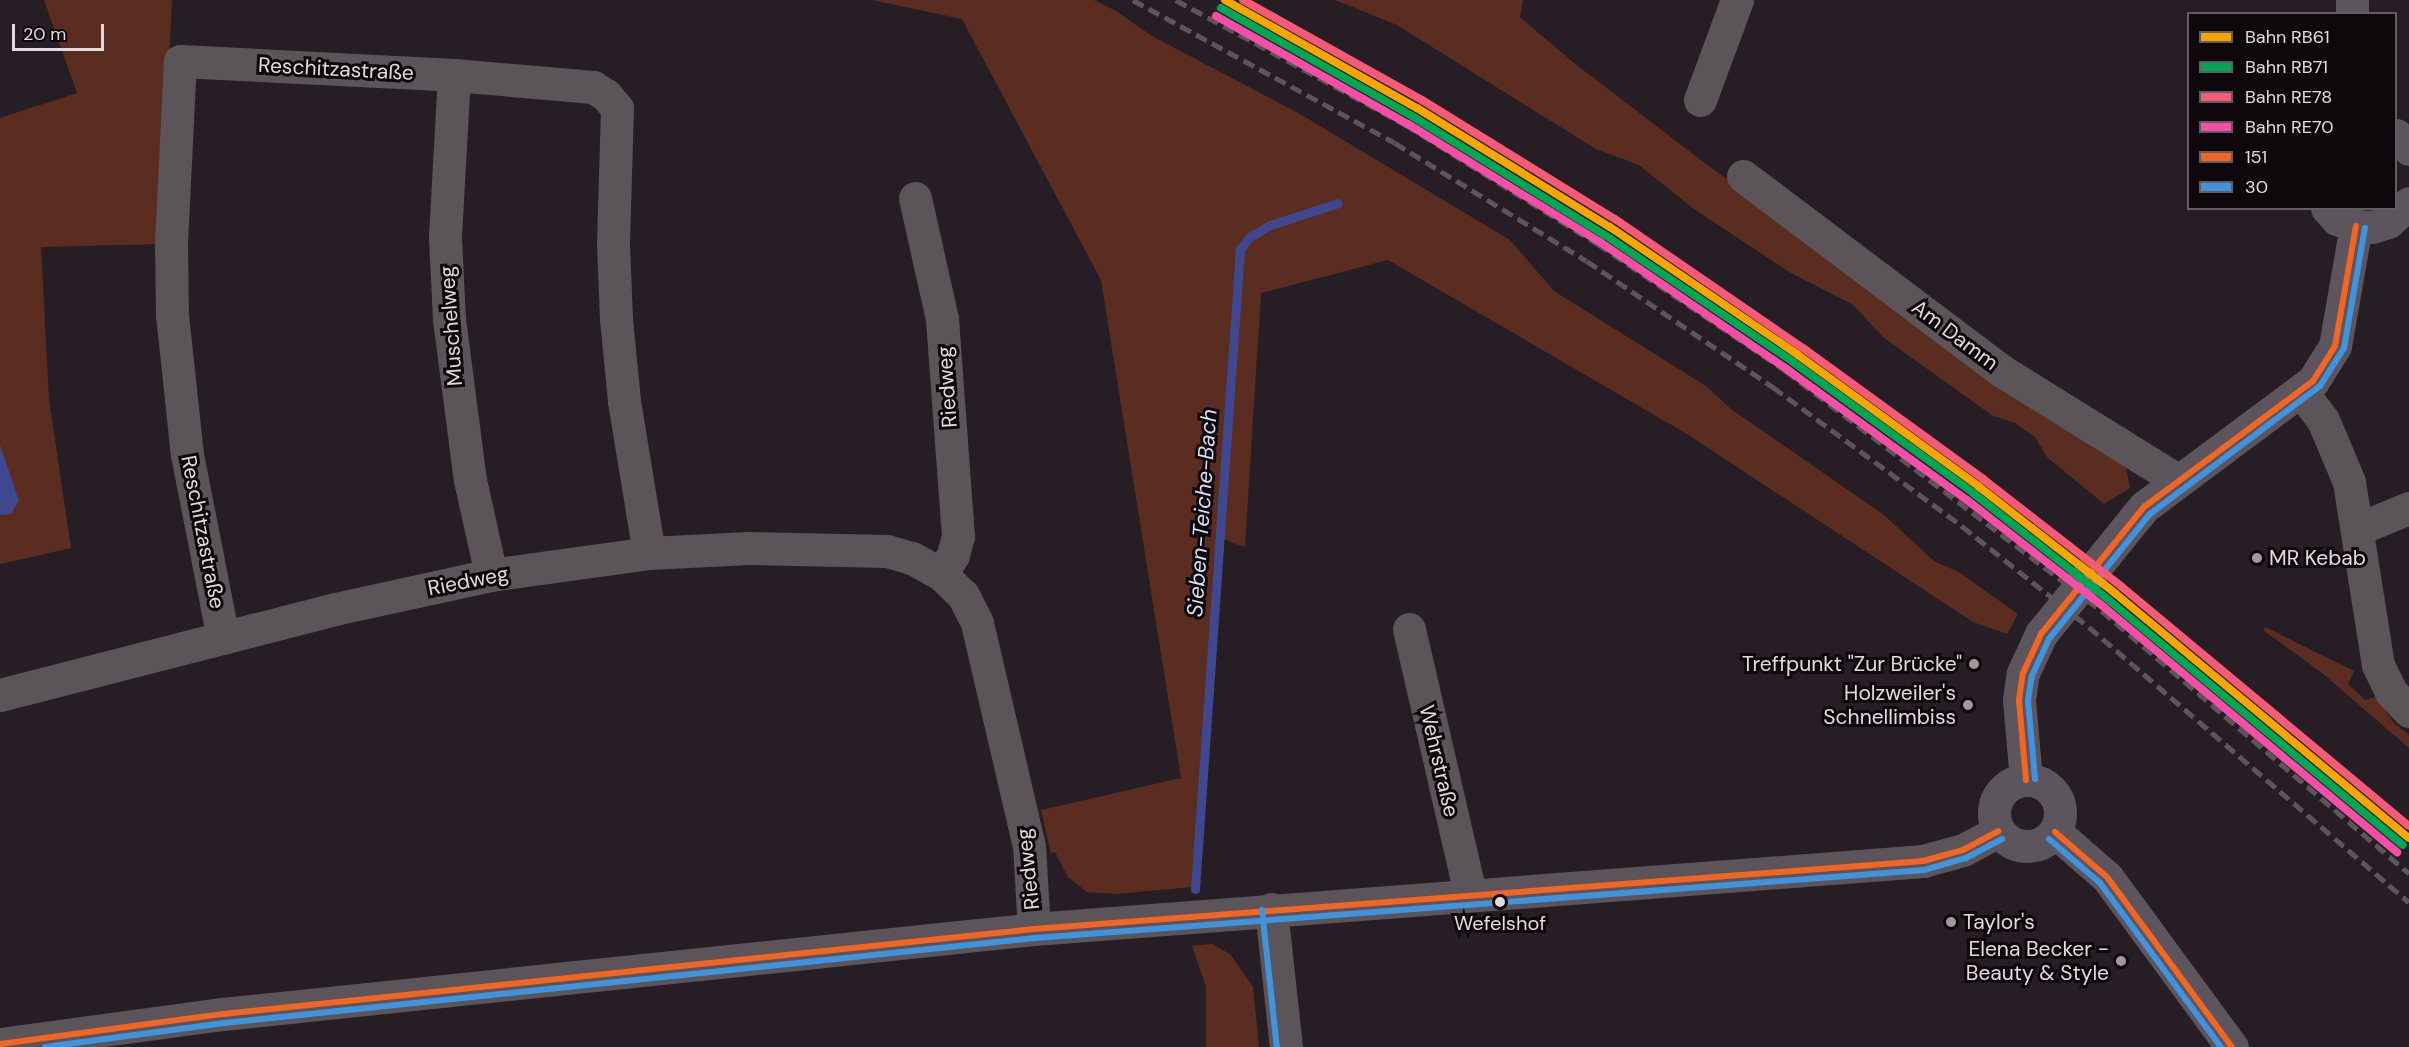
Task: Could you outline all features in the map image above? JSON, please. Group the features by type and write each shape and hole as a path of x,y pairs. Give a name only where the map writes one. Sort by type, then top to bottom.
{"main road":[{"path":"2397,136 2409,149"},
{"path":"2329,210 2337,219 2356,226 2388,222 2409,203"},
{"path":"2026,780 2019,700 2030,654 2041,634 2129,523 2177,480 2301,391 2325,365 2335,346 2356,226"},
{"path":"2026,780 2049,788 2055,796 2060,816 2055,832 2037,845 2027,846 2008,840 1998,831 1994,815 1996,801 2005,789 2026,780"},
{"path":"2055,832 2107,877 2232,1047"}],"street":[{"path":"1700,100 1737,0"},
{"name":"Reschitzastraße","path":"223,638 187,455 172,315 171,244 180,61 454,75 593,87 606,95 617,108 613,244 616,319 624,401 649,553"},
{"name":"Muschelweg","path":"454,75 445,237 449,319 470,480 491,575"},
{"name":"Am Damm","path":"1743,176 2002,370 2177,480"},
{"name":"Riedweg","path":"915,198 942,319 958,536 953,555 941,574"},
{"path":"2301,391 2323,420 2337,449 2358,529 2378,665 2391,692 2409,711"},
{"path":"2358,529 2409,508"},
{"name":"Riedweg","path":"0,695 335,609 491,575 649,553 865,548 912,558 941,574 963,596 984,648 1029,846 1034,929"},
{"name":"Wehrstraße","path":"1409,629 1470,894"},
{"path":"0,1044 223,1014 1034,929 1271,909 1923,861 1963,850 1998,831"},
{"path":"1271,909 1286,1047"}],"shaded area":[{"path":"44,0 172,0 160,244 41,247 49,399 71,548 0,564 0,118 77,93"},
{"path":"872,0 1094,0 1116,11 1152,36 1300,114 1510,240 1554,291 1706,386 1731,409 1884,515 1935,562 1957,571 2018,614 2007,634 1973,622 1687,434 1388,260 1261,293 1245,547 1218,537 1193,887 1115,894 1087,892 1068,877 1055,852 1051,853 1041,810 1181,778 1101,280 962,19"},
{"path":"1335,0 1523,0 1520,17 1574,63 1706,164 2126,467 2130,488 2104,504 2047,457 2035,437 2015,423 1993,416 1884,338 1852,304 1791,273 1694,209 1639,165 1596,149 1397,25"},
{"path":"2265,627 2354,671 2348,684 2365,700 2376,697 2394,723 2409,735 2409,748 2322,673 2263,630"},
{"path":"1212,944 1230,954 1253,987 1259,1047 1206,1047 1206,987 1192,946"}],"water":[{"path":"0,445 19,501 11,514 0,515"}],"waterway":[{"name":"Sieben-Teiche-Bach","path":"1195,889 1240,249 1251,236 1270,225 1338,203"}],"railway":[{"path":"1133,0 1395,143 1587,261 1773,387 1962,526 2089,627 2409,902"},
{"path":"1176,0 1406,125 1598,244 1786,371 2102,611 2409,873"}],"rail line":[{"name":"RB61","path":"1225,0 1417,108 1610,227 1798,355 1978,486 2116,594 2409,838"},
{"name":"RE78","path":"1243,0 1422,100 1615,219 1803,348 1983,479 2122,587 2409,826"},
{"name":"RB71","path":"1221,8 1412,116 1605,235 1793,362 1973,493 2110,601 2403,845"},
{"name":"RE70","path":"1216,16 1408,124 1600,242 1788,370 1967,500 2105,608 2397,852"}],"transit line":[{"name":"151","path":"2026,780 2019,700 2023,673 2041,634 2144,507 2313,381 2335,346 2356,226"},
{"name":"30","path":"2035,779 2028,700 2032,676 2049,639 2150,514 2320,386 2344,348 2365,228"},
{"name":"151","path":"0,1044 223,1014 1034,929 1923,861 1963,850 1998,831"},
{"name":"151","path":"2055,832 2107,877 2232,1047"},
{"name":"30","path":"45,1047 224,1023 1035,938 1924,870 1966,858 2002,839"},
{"name":"30","path":"2049,839 2100,883 2221,1047"},
{"name":"30","path":"1262,910 1277,1047"}],"place":[{"name":"MR Kebab","path":"2257,558"},
{"name":"Treffpunkt \"Zur Brücke\"","path":"1974,664"},
{"name":"Holzweiler's Schnellimbiss","path":"1968,705"},
{"name":"Wefelshof","path":"1500,902"},
{"name":"Taylor's","path":"1951,922"},
{"name":"Elena Becker - Beauty & Style","path":"2121,961"}]}
